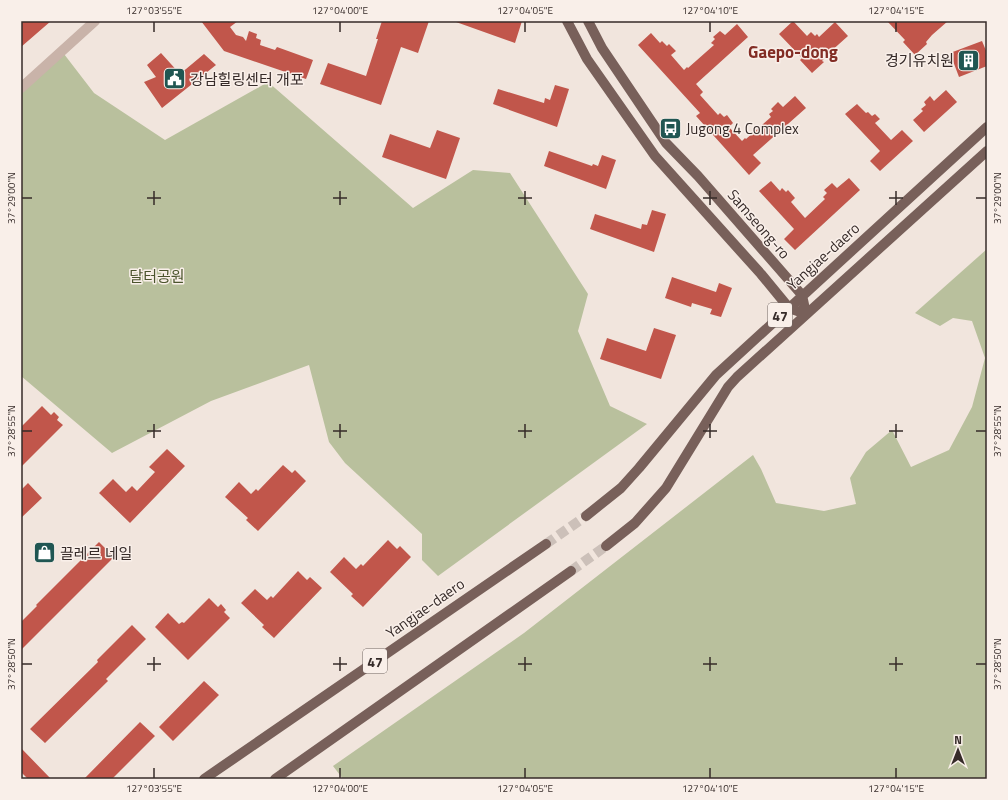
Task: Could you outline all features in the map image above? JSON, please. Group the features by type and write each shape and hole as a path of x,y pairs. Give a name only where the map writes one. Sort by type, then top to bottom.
{"main road":[{"path":"567,21 587,60 655,156 761,274 789,308 806,314"},
{"name":"Samseong-ro","path":"588,21 602,48 666,143 698,176 802,295 806,314"},
{"name":"Yangjae-daero","path":"586,516 621,488 716,374 987,127"},
{"name":"Yangjae-daero","path":"606,546 635,523 666,488 736,376 987,151"},
{"name":"Yangjae-daero","path":"204,779 546,544"},
{"name":"47","path":"275,779 571,572"}],"street":[{"path":"21,88 95,21"}],"green space":[{"name":"달터공원","path":"64,54 94,93 165,140 268,82 413,208 473,170 510,173 588,294 578,331 610,406 647,424 438,576 422,560 422,534 345,463 329,442 309,365 211,401 112,453 21,376 21,81"},
{"path":"987,249 987,779 343,779 333,766 524,633 753,455 776,503 824,511 856,504 850,478 866,452 892,430 911,467 949,450 972,407 985,358 972,321 953,318 940,326 915,313"}],"building":[{"path":"21,21 51,21 21,47"},
{"path":"201,21 238,21 230,27 236,35 243,37 246,41 249,31 257,34 256,38 261,40 260,45 275,50 277,47 313,60 306,79 224,51"},
{"path":"382,21 429,21 418,53 401,47 381,105 320,84 328,63 366,76"},
{"path":"456,21 522,21 515,43"},
{"path":"793,21 807,36 811,32 815,36 817,34 819,37 835,22 848,36 829,53 822,61 824,62 812,73 800,60 802,58 779,34"},
{"path":"887,21 948,21 932,35 926,42 927,44 915,55 903,42 905,40"},
{"path":"737,24 748,37 696,84 703,92 700,95 718,115 720,113 724,117 727,115 733,123 729,127 742,141 771,117 769,114 773,111 771,109 778,102 783,107 795,96 806,108 753,155 761,163 749,175 696,116 700,113 638,45 651,33 660,43 662,41 667,46 669,44 676,51 671,55 684,70 714,45 711,43 715,39 713,37 720,31 725,35"},
{"name":"경기유치원","path":"982,41 987,53 987,66 959,77 950,53"},
{"name":"강남힐링센터 개포","path":"161,53 180,74 204,54 216,65 162,108 144,82 156,77 147,65"},
{"path":"555,85 569,89 557,127 493,104 498,89 544,103 545,98 550,100"},
{"path":"946,90 957,102 924,132 913,120 923,111 921,109 926,105 924,102 930,96 934,101"},
{"path":"857,104 866,113 868,112 872,116 875,114 880,119 875,123 891,140 902,130 913,141 880,171 870,161 880,151 845,114"},
{"path":"437,130 460,138 446,179 382,157 390,134 430,148"},
{"path":"549,151 592,166 593,164 598,166 602,155 616,160 606,189 544,166"},
{"path":"849,178 860,190 795,250 784,239 794,229 759,191 771,181 780,191 782,188 786,192 788,190 795,198 791,202 805,218 825,199 823,197 827,193 824,190 832,183 837,188"},
{"path":"652,210 666,214 654,252 590,229 595,214 641,229 642,224 647,225"},
{"path":"672,277 716,292 719,283 732,288 721,317 710,314 712,309 692,303 691,307 665,298"},
{"path":"654,328 676,335 661,379 600,359 607,338 646,351"},
{"path":"42,406 51,415 54,412 59,417 57,420 63,425 21,467 21,427"},
{"path":"167,449 185,466 130,523 99,493 113,479 126,492 132,486 137,491 155,472 149,467"},
{"path":"283,465 292,473 295,470 306,481 258,531 246,520 248,518 225,497 239,482 251,494 256,489 258,491"},
{"path":"28,483 42,498 21,518 21,490"},
{"path":"388,540 397,549 400,546 411,557 363,607 351,596 353,594 330,572 344,557 356,569 361,564 363,566"},
{"path":"99,542 114,557 21,650 21,622"},
{"path":"298,571 307,580 310,577 322,588 274,638 262,627 264,625 241,603 255,589 267,600 271,596 273,598"},
{"path":"209,598 218,607 221,604 226,610 224,612 230,618 188,660 155,627 168,613 179,624 182,622 184,623"},
{"path":"132,625 146,639 106,679 108,681 45,743 30,729 98,662 97,660"},
{"path":"204,681 219,695 173,741 159,727"},
{"path":"140,722 155,736 112,779 84,779"},
{"path":"21,748 51,779 28,779 21,772"}],"tunnel":[{"path":"546,544 586,516"},
{"path":"571,571 606,546"}],"place":[{"name":"경기유치원","path":"969,60"},
{"name":"강남힐링센터 개포","path":"174,79"},
{"name":"Jugong 4 Complex","path":"670,128"},
{"name":"끌레르 네일","path":"45,553"}],"district":[{"name":"Gaepo-dong","path":"793,52"}]}
